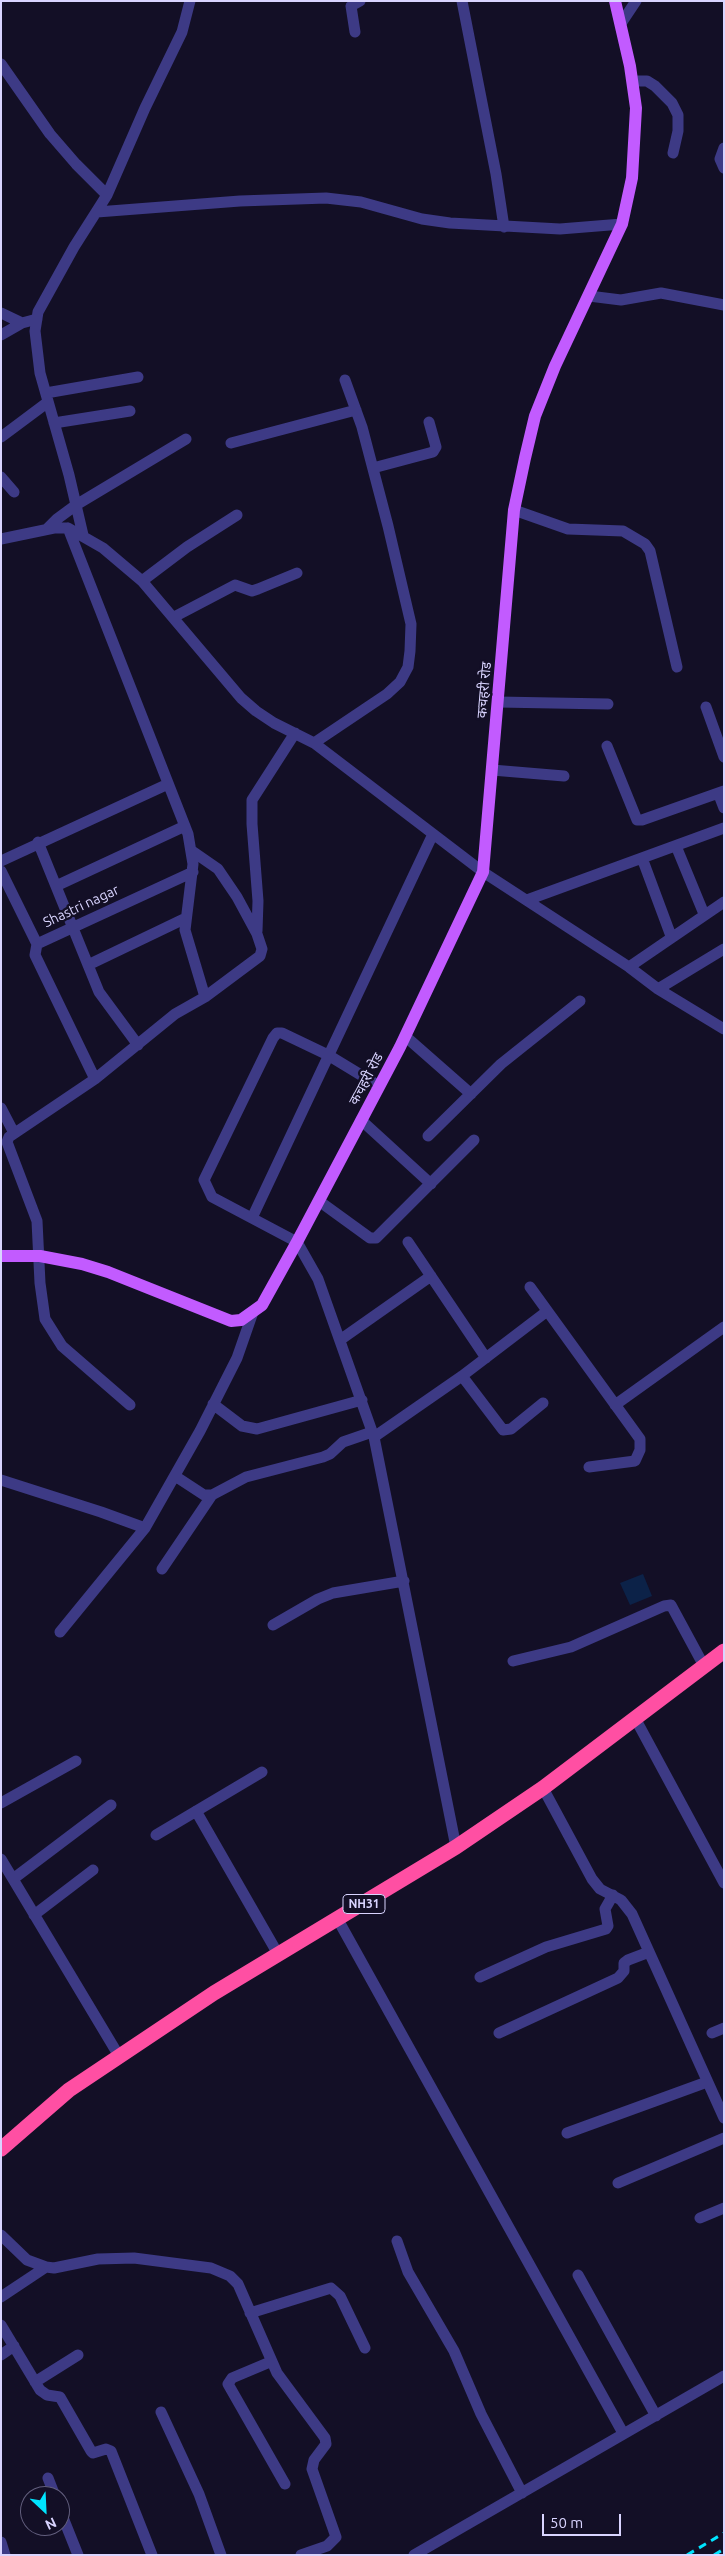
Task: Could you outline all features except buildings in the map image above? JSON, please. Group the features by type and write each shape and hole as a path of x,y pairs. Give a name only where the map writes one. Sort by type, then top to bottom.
{"highway":[{"name":"NH31","path":"1,2149 69,2090 119,2056 278,1954 456,1847 543,1788 724,1651"}],"main road":[{"name":"कचहरी रोड","path":"252,1314 262,1305 319,1201 405,1036 483,872 514,510 535,416 555,366 622,224 633,168 636,108 622,22 615,1"},
{"path":"1,1256 40,1256 82,1264 108,1272 231,1321 241,1320 252,1314"}],"street":[{"path":"83,535 40,373 35,331 37,319 74,247 108,195 145,108 182,32 190,1"},
{"path":"355,32 351,6 360,1"},
{"path":"462,1 496,174 504,227"},
{"path":"622,22 636,1"},
{"path":"1,64 50,134 76,164 108,195"},
{"path":"633,81 647,81 655,86 672,103 678,115 678,131 673,153"},
{"path":"724,148 720,159 724,168"},
{"path":"97,212 240,201 326,198 361,202 422,219 450,223 560,230 622,224"},
{"path":"589,296 621,300 661,293 724,305"},
{"path":"1,313 22,323"},
{"path":"1,335 22,323 37,319"},
{"path":"1,438 47,398 138,377"},
{"path":"314,743 387,694 400,682 408,667 411,624 373,468 345,380"},
{"path":"231,442 356,410"},
{"path":"54,423 130,411"},
{"path":"373,468 433,452 436,446 429,422"},
{"path":"47,529 76,505 186,439"},
{"path":"1,477 14,492"},
{"path":"514,510 568,529 623,531 645,544 650,551 677,667"},
{"path":"142,582 187,547 237,515"},
{"path":"68,528 185,826 192,851 193,872 185,930 205,997"},
{"path":"1,539 47,529 68,528 83,535 121,562 142,582 174,617 241,698 274,723 314,743 483,872 629,967 658,989 724,1028"},
{"path":"174,617 235,585 258,590 297,573"},
{"path":"498,702 608,704"},
{"path":"706,707 724,757"},
{"path":"257,934 258,901 252,800 296,733"},
{"path":"607,746 637,820 721,793 724,808"},
{"path":"492,770 564,776"},
{"path":"1,860 168,784"},
{"path":"56,886 185,826"},
{"path":"527,900 724,828"},
{"path":"252,1218 434,834"},
{"path":"38,842 103,1001 138,1045"},
{"path":"676,846 704,914"},
{"path":"130,1405 74,1358 53,1333 46,1319 42,1303 40,1256 34,1211 7,1142 14,1133 95,1079 175,1014 205,997 260,956 262,949 249,916 218,869 192,851"},
{"path":"642,858 671,936"},
{"path":"1,871 36,944"},
{"name":"Shastri nagar","path":"95,1079 35,955 36,944 193,872"},
{"path":"1,900 12,894"},
{"path":"629,967 671,936 724,902"},
{"path":"88,964 186,918"},
{"path":"658,989 724,949"},
{"path":"428,1136 501,1064 580,1000"},
{"path":"379,1086 328,1055 282,1032 277,1033 204,1180 212,1197 297,1242 318,1279 373,1434 456,1847"},
{"path":"405,1036 471,1094"},
{"path":"1,1108 14,1133"},
{"path":"361,1120 431,1184"},
{"path":"319,1201 370,1238 376,1238 474,1140"},
{"path":"408,1242 486,1358"},
{"path":"340,1340 431,1276"},
{"path":"530,1287 546,1312 640,1439 638,1457 635,1461 589,1468"},
{"path":"162,1569 212,1496 246,1477 323,1457 330,1454 343,1442 373,1434 462,1376 546,1312"},
{"path":"60,1632 145,1528 213,1404 244,1340 252,1314"},
{"path":"615,1405 724,1327"},
{"path":"462,1376 503,1430 511,1429 543,1403"},
{"path":"213,1404 242,1426 257,1430 362,1400"},
{"path":"174,1476 204,1495 212,1496"},
{"path":"1,1480 145,1528"},
{"path":"273,1625 318,1598 333,1593 404,1581"},
{"path":"512,1661 571,1648 664,1606 671,1605 704,1666"},
{"path":"635,1718 722,1876"},
{"path":"1,1803 76,1761"},
{"path":"156,1835 262,1772"},
{"path":"543,1788 592,1880 600,1889 621,1900 632,1914 724,2118"},
{"path":"13,1879 111,1805"},
{"path":"196,1811 246,1902 278,1954"},
{"path":"1,1859 119,2056"},
{"path":"34,1915 93,1870"},
{"path":"480,1977 546,1947 606,1929 608,1926 605,1909 613,1895"},
{"path":"337,1918 624,2433"},
{"path":"499,2033 618,1978 622,1974 624,1963 649,1952"},
{"path":"712,2033 724,2028"},
{"path":"567,2133 707,2082"},
{"path":"618,2183 724,2138"},
{"path":"700,2218 724,2208"},
{"path":"1,2236 27,2260 46,2267 54,2268 98,2259 116,2258 211,2268 230,2276 238,2284 270,2362 325,2438 326,2444 314,2460 312,2469 336,2537 327,2546 300,2555"},
{"path":"398,2241 408,2272 454,2351 481,2414 522,2493"},
{"path":"1,2298 46,2267"},
{"path":"578,2275 656,2416"},
{"path":"250,2312 331,2288 340,2296 364,2348"},
{"path":"1,2325 43,2394 60,2397 90,2451 93,2453 106,2449 111,2451 152,2555"},
{"path":"1,2355 14,2346"},
{"path":"35,2382 78,2355"},
{"path":"270,2362 232,2378 228,2384 285,2484"},
{"path":"414,2555 724,2376"},
{"path":"161,2412 199,2494 221,2555"},
{"path":"48,2478 51,2486"},
{"path":"70,2535 78,2555"},
{"path":"1,2542 5,2555"}],"water":[{"path":"643,1574 652,1596 630,1605 620,1583"}],"railway":[{"path":"687,2555 724,2533"},
{"path":"714,2555 724,2549"}]}
